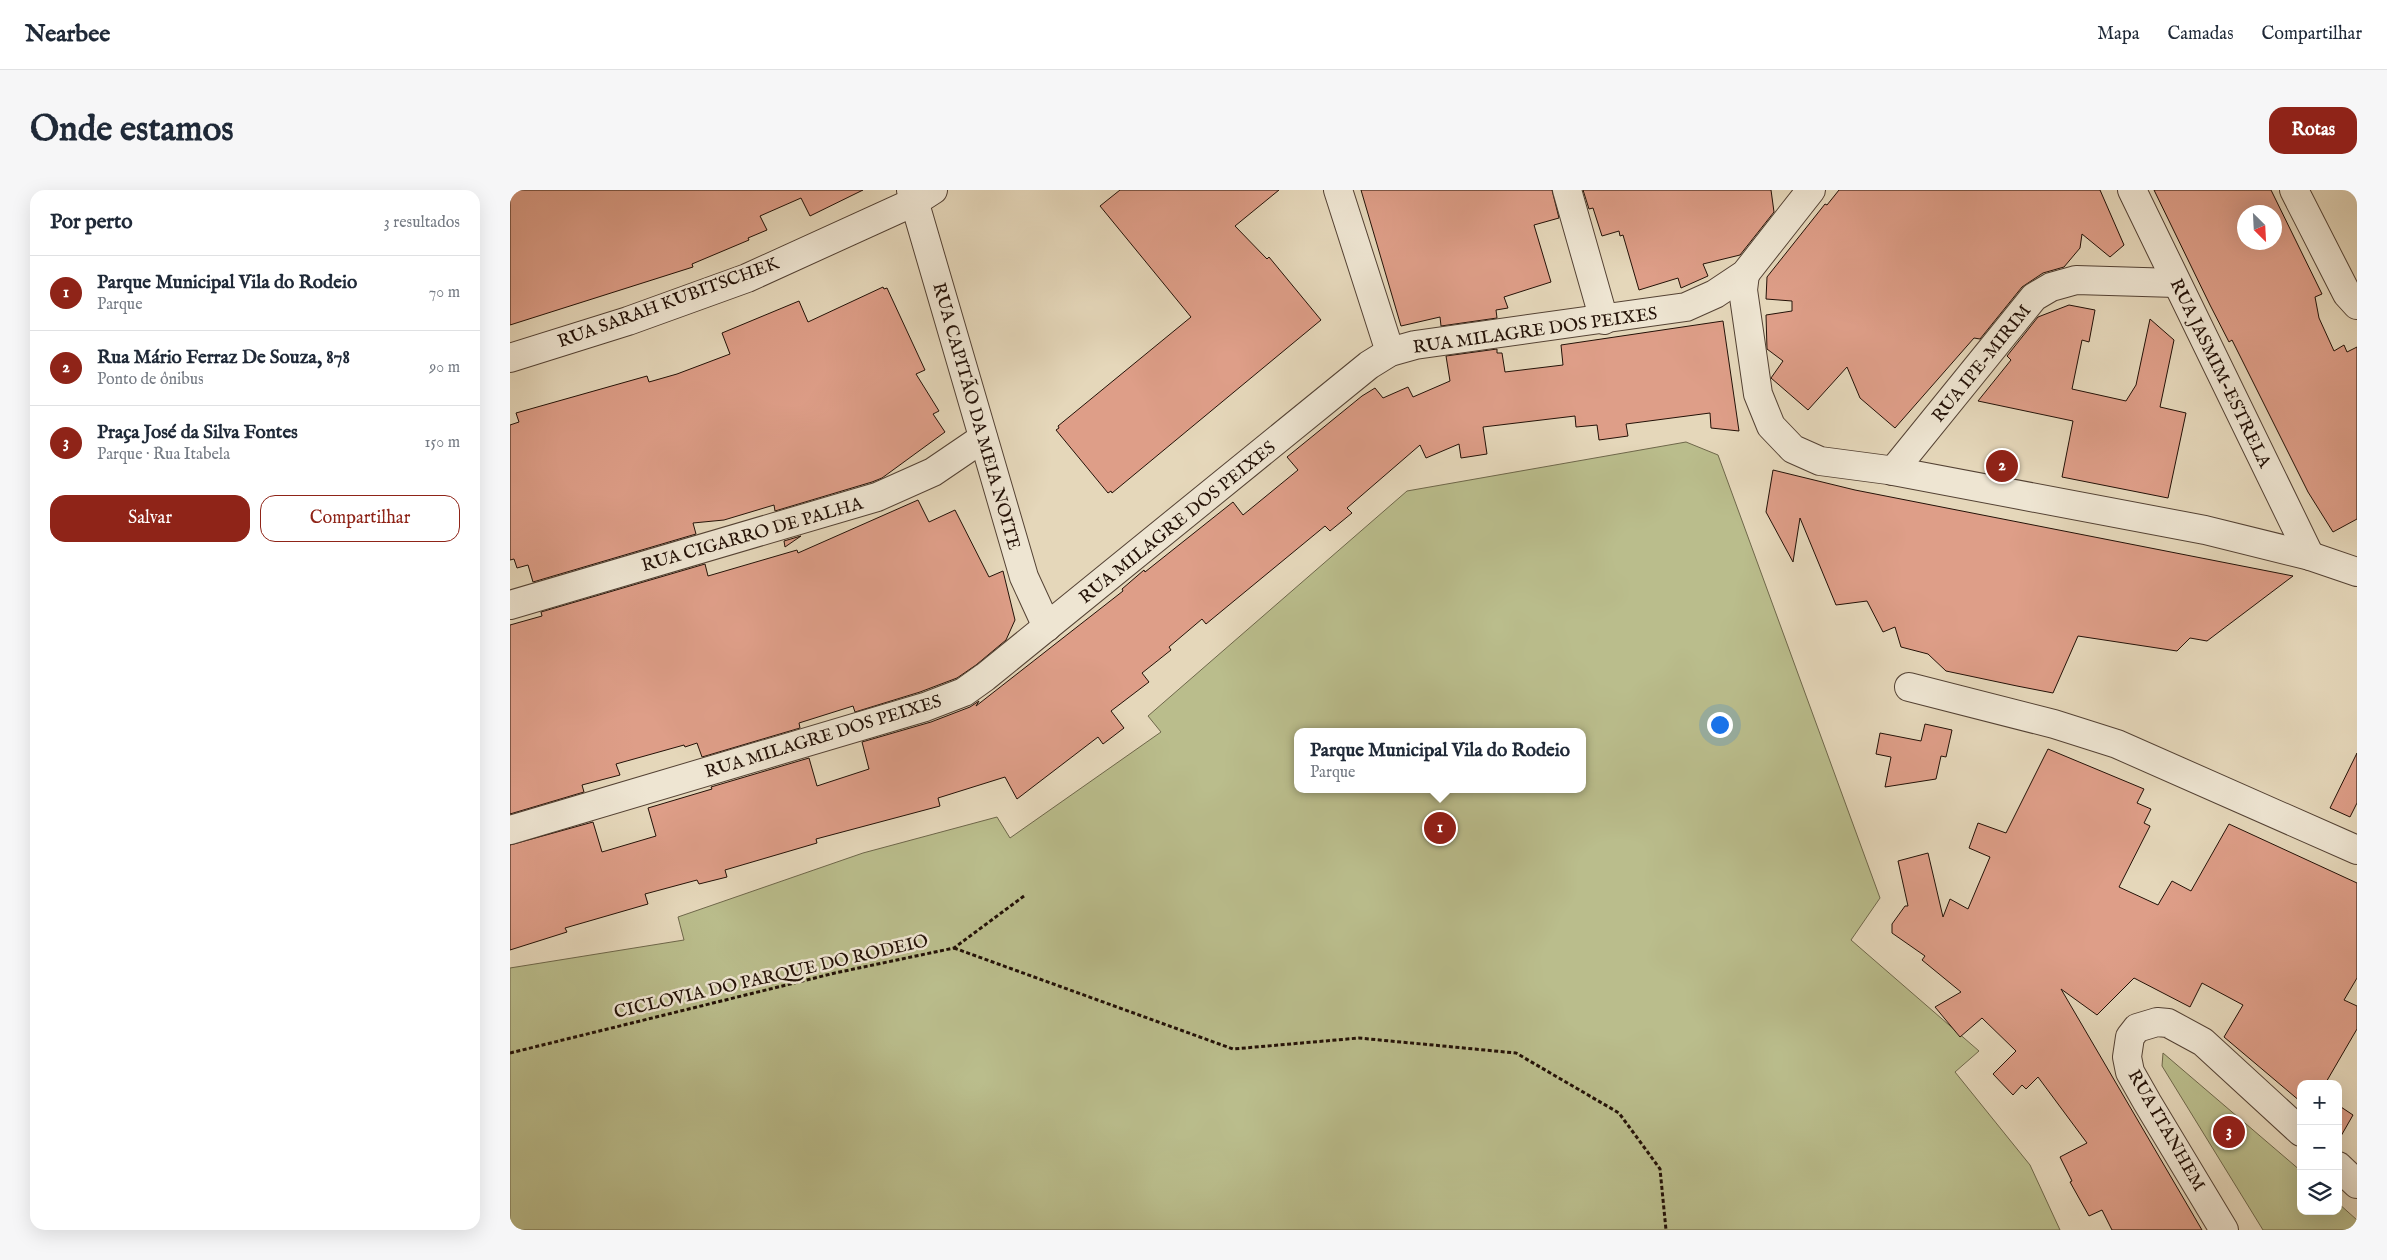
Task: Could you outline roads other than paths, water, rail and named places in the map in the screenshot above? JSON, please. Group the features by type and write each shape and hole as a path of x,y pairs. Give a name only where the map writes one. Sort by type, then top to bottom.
{"street":[{"path":"1338,190 1390,352"},
{"path":"1567,190 1604,320"},
{"name":"RUA JASMIM-ESTRELA","path":"2132,190 2310,556"},
{"path":"2294,190 2347,294 2357,305"},
{"name":"RUA SARAH KUBITSCHEK","path":"510,358 628,321 747,278 920,194"},
{"name":"RUA CAPITÃO DA MEIA NOITE","path":"920,194 982,438 1024,578 1047,628"},
{"name":"RUA MILAGRE DOS PEIXES","path":"510,830 947,699 964,692 986,677 1047,628 1369,365 1390,352 1415,345 1686,307 1715,294 1745,274 1802,195"},
{"path":"1745,274 1743,290 1754,377 1760,402 1771,426 1793,449 1820,460 1893,471 2205,530 2310,556 2357,572"},
{"name":"RUA IPE-MIRIM","path":"1893,471 2034,297 2051,287 2076,280 2176,283"},
{"name":"RUA CIGARRO DE PALHA","path":"510,605 876,497 933,472 982,438"},
{"path":"1909,687 2054,724 2117,744 2357,850"},
{"name":"RUA ITANHEM","path":"2224,1230 2146,1102 2130,1072 2128,1046 2130,1037 2137,1028 2157,1022 2168,1023 2203,1042 2297,1128"},
{"path":"2342,1170 2357,1184"}],"place":[{"name":"Rua Mário Ferraz De Souza, 878","path":"2002,466"},
{"name":"Parque Municipal Vila do Rodeio","path":"1440,828"},
{"name":"Praça José da Silva Fontes","path":"2229,1132"}]}
